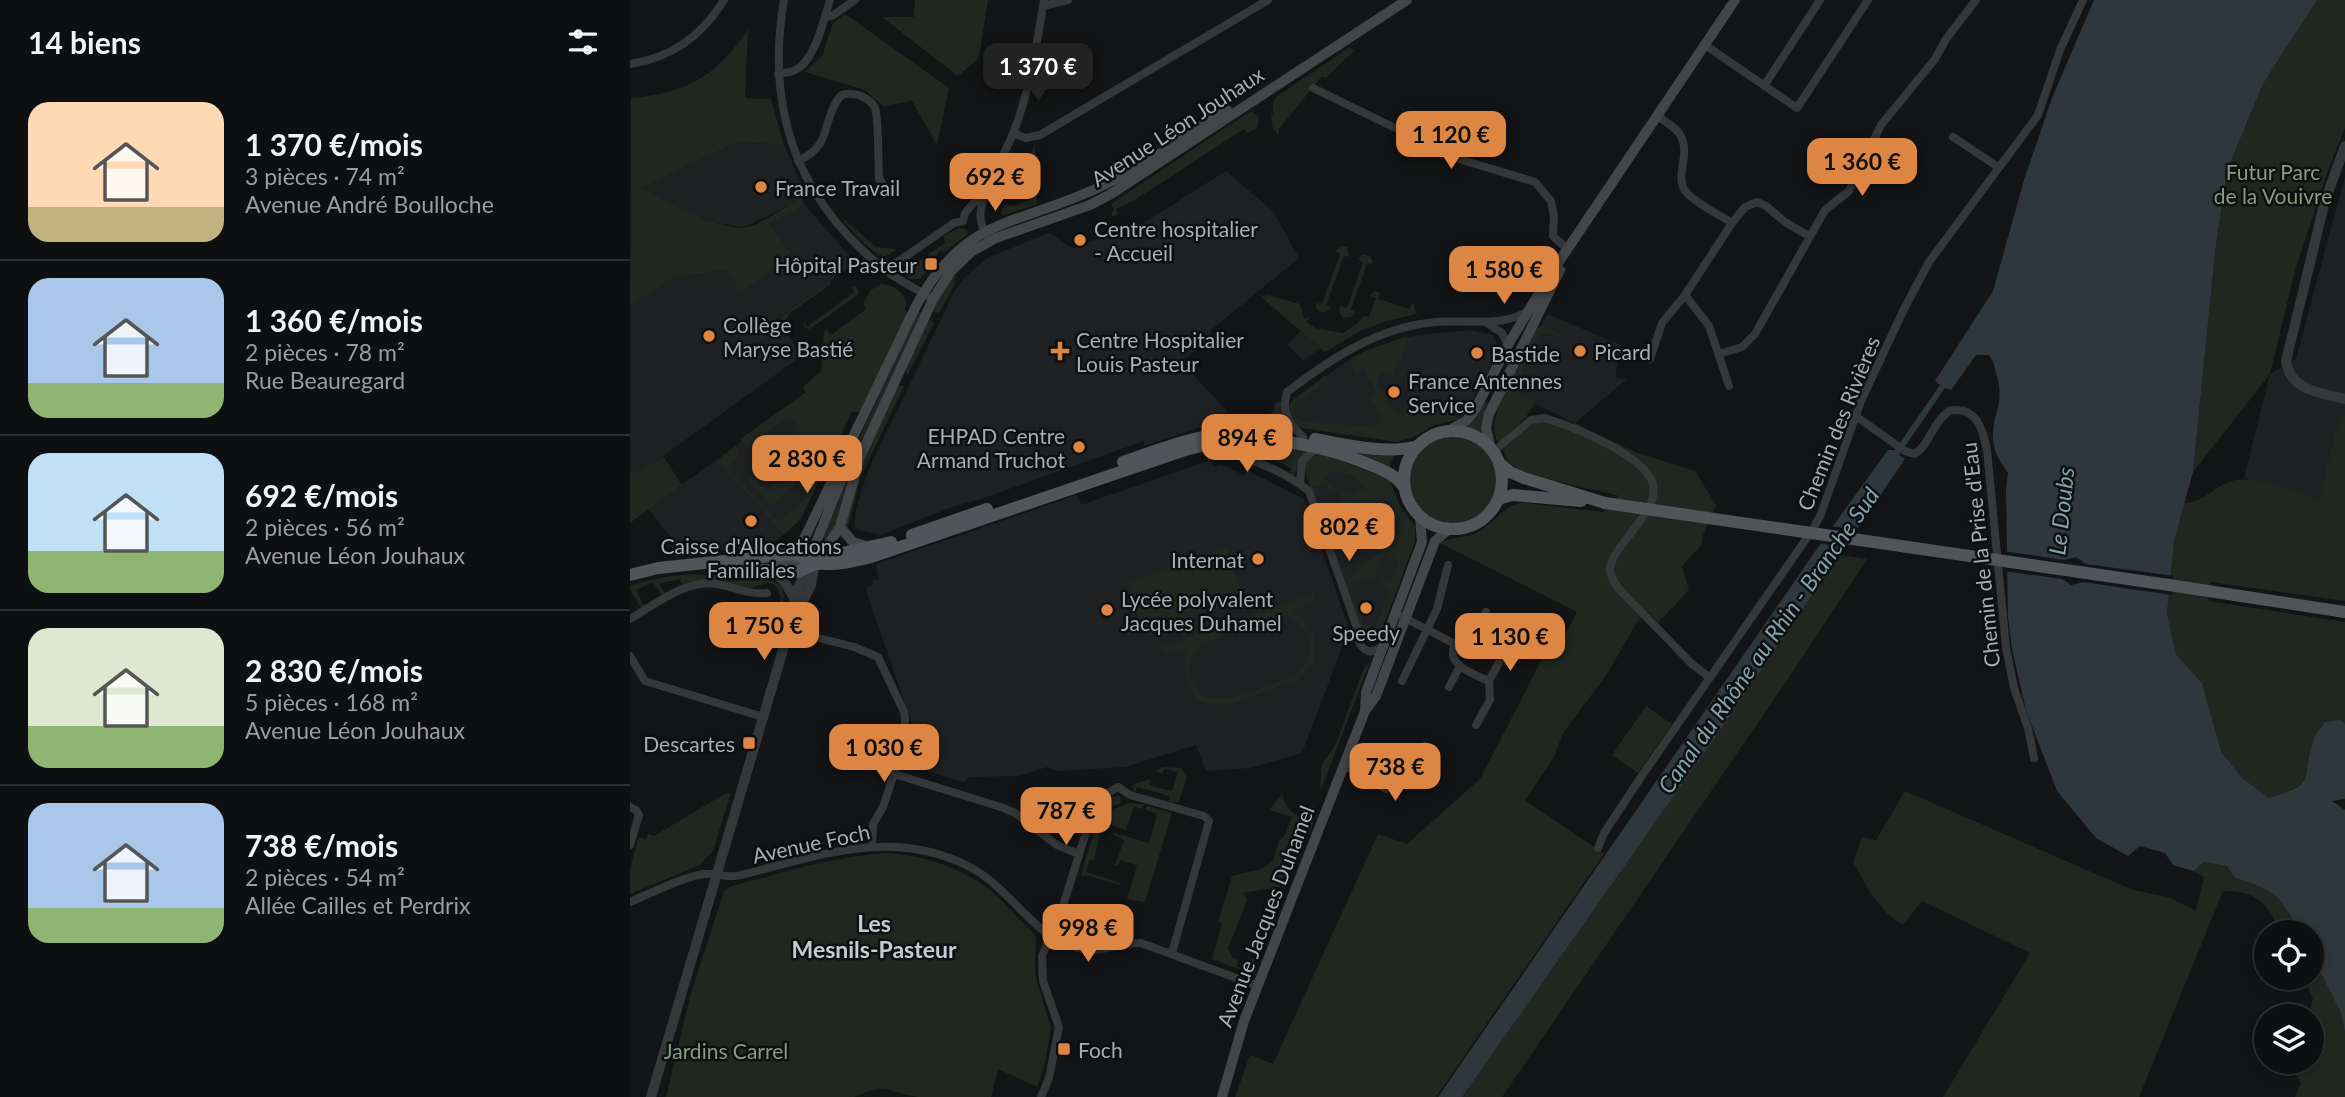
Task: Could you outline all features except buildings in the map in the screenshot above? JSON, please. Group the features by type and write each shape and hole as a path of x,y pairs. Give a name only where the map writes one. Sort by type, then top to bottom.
{"main road":[{"name":"Avenue Léon Jouhaux","path":"815,562 840,527 860,457 928,296 971,252 985,233 1090,205 1111,194 1406,0"},
{"path":"1418,446 1407,463 1404,487 1410,505 1420,517 1434,526 1462,528 1479,522 1499,499 1502,479 1486,434 1489,414 1532,314 1569,250 1735,0"},
{"path":"790,554 805,537 839,465 928,296"},
{"path":"696,564 797,572 815,562 842,553 872,548 1197,438 1229,432 1248,431 1387,449 1408,449 1448,431 1470,417 1508,345 1532,314"},
{"path":"1448,431 1474,436 1515,475 1602,502"},
{"path":"754,569 815,562 840,564 868,558 1185,450 1211,444 1260,439 1302,443 1389,472 1404,487"},
{"path":"815,562 817,540 846,468 846,454"},
{"path":"1499,499 1505,496 1530,496 1602,502 2345,611"},
{"name":"Avenue Jacques Duhamel","path":"1222,1097 1244,1021 1365,711 1376,695 1422,542 1420,517"},
{"path":"840,527 853,542 872,548"},
{"name":"Avenue Jacques Duhamel","path":"1365,711 1366,692 1385,643 1401,616 1435,541 1449,529"},
{"path":"630,575 658,568 790,554 798,554 815,562"}],"street":[{"path":"630,64 665,55 683,46 705,27 724,0"},
{"path":"783,0 778,40 778,74 782,106 798,161 815,195 852,240 886,270 928,296"},
{"path":"778,74 796,70 807,60 830,0"},
{"path":"825,18 855,0"},
{"path":"985,233 980,211 988,186 1013,133 1026,92 1043,3 1068,0"},
{"path":"1013,133 1026,138 1040,135 1268,0"},
{"path":"1764,86 1819,0"},
{"path":"1705,45 1797,108 1868,0"},
{"path":"1719,354 1742,347 1755,334 1825,210 1849,191 1881,125 1935,59 1976,0"},
{"name":"Chemin des Rivières","path":"1598,848 1604,833 1709,677 1798,553 1821,514 1861,401 1921,276 2038,115 2060,50 2083,0"},
{"path":"1313,88 1459,159 1535,182 1551,201 1554,216 1553,236 1569,250"},
{"path":"798,161 814,152 822,143 838,98 846,94 858,95 869,101 876,111 879,179 885,187"},
{"path":"1658,116 1676,130 1684,141 1682,181 1686,191 1732,223"},
{"path":"1953,137 1998,167"},
{"path":"2345,146 2325,201 2286,356 2287,368 2292,379 2298,384 2314,392 2345,399"},
{"path":"963,221 965,213 988,186"},
{"path":"1650,359 1662,323 1685,295 1745,207 1757,202 1766,205 1785,222 1809,236"},
{"path":"886,270 954,223 963,221 985,233"},
{"path":"1685,295 1709,326 1729,386"},
{"path":"1303,437 1289,423 1286,415 1284,407 1287,392 1343,353 1381,334 1438,321 1487,323 1532,314"},
{"path":"1487,323 1502,333 1508,345"},
{"name":"Chemin de la Prise d'Eau","path":"1857,417 1905,451 1914,454 1920,452 1934,426 1949,411 1968,413 1975,417 1983,429 2006,647 2014,688 2028,728 2034,758"},
{"path":"1494,455 1531,420 1545,418 1624,453 1645,470 1653,483 1652,498 1636,527 1612,560 1611,576 1618,588 1692,664 1709,677"},
{"path":"1211,444 1214,451 1251,459 1309,491 1357,628 1358,642 1370,651 1379,649 1385,643"},
{"path":"1300,484 1302,461 1322,448"},
{"path":"789,630 793,596 799,581 815,562"},
{"path":"650,1097 789,630 811,585 815,562"},
{"path":"1402,681 1437,609 1448,565"},
{"path":"770,570 784,581 793,596"},
{"path":"630,619 674,594 703,583 767,593"},
{"path":"1475,636 1486,612"},
{"path":"1401,616 1455,644"},
{"path":"1476,725 1489,700 1489,681 1517,629"},
{"path":"789,630 854,647 878,657 904,712 906,733 883,807 873,824 872,846"},
{"path":"1489,681 1460,666 1454,655 1455,644 1464,637 1475,636 1505,651"},
{"path":"630,656 645,681 763,717"},
{"path":"1449,687 1460,666"},
{"path":"1344,765 1386,789 1391,789 1425,746"},
{"path":"894,774 1015,813 1057,845 1079,854"},
{"path":"1041,1097 1049,1078 1059,1032 1058,1019 1045,989 1042,952 1061,912 1094,807 1106,794 1118,787 1130,795 1204,816 1209,821 1172,953"},
{"path":"630,807 639,815 630,845"},
{"name":"Avenue Foch","path":"630,902 696,875 737,877 872,846 918,848 968,866 991,880 1049,936"},
{"path":"1049,936 1090,950 1133,943 1172,953 1258,986"}],"shaded area":[{"path":"737,142 784,145 807,196 745,227 717,223 688,212 642,188"},
{"name":"Centre Hospitalier Louis Pasteur","path":"1226,171 1273,211 1299,258 1211,330 1210,339 1181,362 1228,412 1214,417 1213,423 1144,446 1144,441 952,507 881,535 854,529 856,509 867,473 955,290 964,278 987,258 1049,233 1073,248 1142,224"},
{"path":"2345,176 2345,416 2340,416 2320,499 2244,478 2270,374 2296,359"},
{"name":"Collège Maryse Bastié","path":"805,205 856,263 777,319 801,354 800,357 637,475 630,465 630,306 673,278 726,270 741,291 791,255 770,224"},
{"path":"1547,314 1621,345 1615,378 1627,379 1575,423 1511,393"},
{"path":"1471,330 1493,335 1500,349 1469,408 1404,434 1301,428 1296,424 1289,407 1293,399 1350,359 1397,339"},
{"path":"1300,331 1321,348 1303,360 1287,345"},
{"path":"822,384 841,394 816,488 800,520 769,547 684,553 648,509"},
{"path":"1314,458 1386,489 1410,540 1370,642 1364,640 1306,473"},
{"name":"Lycée polyvalent Jacques Duhamel","path":"1211,460 1214,467 1221,464 1243,475 1249,471 1304,499 1349,629 1302,753 1250,768 1206,771 1196,745 1125,767 1058,771 1047,767 1019,776 970,777 964,782 929,772 866,591 867,587 873,584 872,581 879,579 876,564 1077,495 1081,505"}],"green space":[{"path":"915,0 988,0 979,58 958,76 882,17 914,17"},
{"name":"Futur Parc de la Vouivre","path":"2317,0 2345,0 2345,128 2329,167 2295,271 2270,374 2193,472 2216,244 2228,168 2263,84"},
{"path":"845,14 949,88 937,145 912,101 883,106 865,90 805,72 822,56 833,23"},
{"path":"748,29 745,98 771,99 784,145 737,142 642,188 694,214 737,228 760,222 801,198 805,205 770,224 792,256 741,292 726,270 673,278 630,306 631,98 669,92 699,79 725,59"},
{"path":"1350,47 1354,51 1326,78 1322,76 1279,129 1279,135 1276,133 1271,115 1276,97"},
{"path":"1253,112 1259,118 1257,128 1248,133 1244,129 1133,201 1116,209 1118,215 1111,216 1114,209 1111,204"},
{"path":"1035,146 1037,204 1002,216 1004,205 1014,206 1034,198 1034,162 1028,156"},
{"path":"840,216 876,247 897,249 886,256 877,254"},
{"path":"959,228 967,229 968,234 944,252 941,250 920,279 909,279 904,272 907,261 909,260 910,267 945,243 944,236"},
{"path":"1341,246 1347,247 1349,257 1344,256 1326,305 1331,309 1322,313 1316,309 1316,303 1322,304 1340,254 1335,251"},
{"path":"1363,254 1370,256 1373,263 1367,264 1351,309 1356,312 1352,317 1344,318 1339,308 1347,308 1363,262 1358,259"},
{"path":"956,273 954,286 939,313 932,312 940,294"},
{"path":"830,281 831,284 790,313 782,325 778,319"},
{"path":"881,284 901,293 907,305 904,309 908,313 860,412 852,412 800,520 784,534 717,461 736,446 739,450 737,458 727,467 779,522 808,496 796,483 772,506 747,478 769,455 776,461 757,479 768,490 800,461 805,465 820,452 808,438 799,446 794,441 800,435 794,429 797,425 789,416 748,445 741,443 740,439 806,392 803,387 821,371 826,329 831,335 866,309 863,303 871,290"},
{"path":"855,286 859,290 858,295 810,329 805,328 803,322 808,326 854,292 851,287"},
{"path":"1374,291 1380,293 1379,299 1409,309 1412,303 1414,304 1416,314 1360,331 1325,352 1261,297 1267,295 1300,304 1304,319 1311,317 1306,322 1315,328 1343,333 1357,324 1363,316 1369,317 1376,298 1370,296"},
{"path":"918,312 922,313 855,457 838,521 828,538 822,538 838,503 855,447"},
{"path":"929,318 934,323 907,376 905,368"},
{"path":"1541,326 1564,337 1547,333 1539,336 1517,385 1523,388 1520,395 1536,401 1526,417 1499,443 1495,433 1495,420 1499,404 1522,354 1536,329"},
{"path":"1406,337 1407,346 1391,377 1382,372 1376,384 1398,413 1433,399 1467,411 1458,419 1432,426 1414,437 1397,442 1301,428 1293,419 1290,413 1291,402 1325,376 1327,381 1295,404 1294,412 1298,419 1303,422 1377,427 1381,416 1371,399 1376,391 1363,369 1357,376 1350,359 1367,350"},
{"path":"897,386 904,386 861,477 847,531 846,522 859,469"},
{"path":"1281,401 1282,417 1286,426 1253,424 1252,420 1260,420 1274,411 1275,404"},
{"path":"1483,401 1490,405 1483,433 1466,427"},
{"path":"2340,415 2345,416 2345,601 2210,582 2208,601 2345,622 2345,724 2341,720 2313,739 2308,772 2300,785 2269,799 2242,778 2221,751 2202,683 2176,654 2167,614 2174,541 2184,503 2197,501 2229,482 2262,481 2319,499"},
{"path":"1543,421 1565,428 1575,423 1635,452 1695,471 1716,505 1702,544 1682,566 1689,590 1658,623 1648,612 1637,622 1607,674 1563,733 1554,757 1525,800 1604,854 1436,1097 1235,1097 1250,1055 1273,1064 1378,834 1407,844 1480,779 1553,638 1561,642 1577,612 1440,543 1478,532 1511,506 1518,504 1603,512 1619,496 1531,474 1510,463 1503,450 1528,426"},
{"path":"1453,435 1478,443 1490,455 1498,480 1490,505 1478,517 1453,525 1428,517 1416,505 1408,480 1416,455 1428,443"},
{"path":"1325,445 1395,453 1389,468"},
{"path":"1234,446 1250,446 1246,452"},
{"path":"1251,446 1293,447 1306,451 1293,476 1289,475 1292,469"},
{"path":"1322,454 1389,479 1401,508 1415,526 1415,542 1378,640 1372,644 1363,640 1349,600 1354,597 1363,624 1375,628 1389,590 1377,579 1380,574 1390,581 1397,561 1386,553 1373,577 1345,586 1344,583 1402,531 1397,528 1402,526 1391,501 1385,502 1385,496 1382,496 1381,502 1376,498 1321,514 1314,493 1321,492 1315,495 1322,513 1342,507 1339,496 1342,493 1354,495 1358,491 1367,491 1354,476 1332,471 1324,479 1334,489 1330,492 1326,484 1311,488 1305,466 1309,459"},
{"path":"663,456 682,485 630,523 630,465 637,474"},
{"path":"1226,547 1244,598 1145,633 1127,583"},
{"path":"1840,555 1867,559 1502,1097 1462,1097"},
{"path":"689,574 767,578 781,586 783,605 780,604 777,588 768,582 749,589 710,579 684,586 679,579 659,584 665,594 662,596 653,582 636,590 644,606 641,608 630,590 630,585"},
{"path":"1314,593 1316,601 1292,611 1307,624 1315,642 1314,660 1309,669 1293,682 1232,704 1209,704 1200,700 1193,694 1185,677 1188,647 1165,655 1163,647","holes":["1281,616 1300,625 1309,642 1307,660 1293,676 1237,696 1209,697 1198,691 1189,669 1201,644 1273,617"]},
{"path":"1371,660 1320,792 1322,763 1335,746 1363,670"},
{"path":"1646,706 1672,724 1638,773 1612,755"},
{"path":"1163,767 1181,768 1187,777 1179,802 1169,802 1170,796 1137,787 1135,793 1133,790 1134,784 1150,779 1149,785 1172,791 1178,772 1165,769 1162,774 1155,772"},
{"path":"1905,791 2133,890 2168,897 2196,911 2204,877 2193,871 2204,862 2227,866 2235,878 2260,886 2275,896 2293,920 2274,920 2266,907 2253,896 2223,891 2139,1097 1943,1097 2030,953 1922,901 1903,925 1894,919 1880,905 1853,862 1862,837 1876,840"},
{"path":"726,793 731,793 713,851 700,865 630,894 630,868 639,837 646,839 648,834 654,836"},
{"path":"1282,794 1290,810 1305,819 1280,887 1243,893 1247,900 1228,949 1233,958 1239,960 1236,966 1244,969 1253,957 1255,961 1252,970 1247,972 1212,959 1222,924 1218,922 1232,876 1261,869 1273,861 1279,841 1285,835 1292,817 1269,810"},
{"path":"1113,796 1120,796 1121,803 1106,810 1098,822 1094,821 1102,803"},
{"path":"1130,803 1144,804 1142,809 1134,807 1126,830 1100,822 1110,810"},
{"path":"1314,803 1313,824 1284,889 1283,886"},
{"path":"1147,806 1172,813 1145,902 1127,899 1137,865 1120,860 1118,865 1115,865 1124,840 1113,835 1114,833 1149,843 1157,814 1146,810"},
{"path":"1097,831 1105,833 1100,833 1094,860 1090,859 1086,872 1121,883 1120,885 1085,875 1082,877 1094,833"},
{"name":"Jardins Carrel","path":"887,853 932,861 973,879 998,897 1036,936 1035,975 1051,1028 1045,1063 1037,1087 998,1069 991,1097 918,1097 881,1089 854,1097 666,1097 691,993 724,891 729,887 808,866"},
{"path":"2324,980 2341,1013 2345,1032 2345,1097 2295,1097 2301,1083 2296,1074 2324,1074 2324,1004 2312,1004 2313,999 2309,990 2324,990"}],"water":[{"path":"2094,0 2317,0 2263,84 2228,168 2216,244 2193,472 2174,541 2167,614 2176,654 2202,683 2221,751 2242,778 2269,798 2295,789 2305,779 2314,738 2325,722 2341,720 2345,724 2345,799 2332,801 2345,810 2345,1032 2341,1013 2324,980 2324,920 2293,920 2275,896 2260,886 2235,878 2227,866 2204,862 2193,871 2173,865 2165,853 2140,846 2128,856 2096,838 2057,791 2026,710 2012,649 2008,617 2008,473 1994,447 1993,437 1999,386 1989,355 1976,355 1951,390 1945,388 1899,455 1905,459 1713,740 1462,1097 1438,1097 1830,530 1888,450 1895,450 1940,385 1935,381 1993,291 2024,180 2052,98"}],"pier":[{"path":"1829,526 1861,530 1849,548 1817,543"},
{"path":"2003,551 2064,560 2076,557 2086,564 2174,576 2172,595 2083,582 2071,585 2062,579 2004,571"}],"place":[{"name":"France Travail","path":"761,187"},
{"name":"Centre hospitalier - Accueil","path":"1080,240"},
{"name":"Hôpital Pasteur","path":"931,264"},
{"name":"Collège Maryse Bastié","path":"709,336"},
{"name":"Centre Hospitalier Louis Pasteur","path":"1060,351"},
{"name":"Picard","path":"1580,351"},
{"name":"Bastide","path":"1477,353"},
{"name":"France Antennes Service","path":"1394,392"},
{"name":"EHPAD Centre Armand Truchot","path":"1079,447"},
{"name":"Caisse d'Allocations Familiales","path":"751,521"},
{"name":"Internat","path":"1258,559"},
{"name":"Speedy","path":"1366,608"},
{"name":"Lycée polyvalent Jacques Duhamel","path":"1107,610"},
{"name":"Descartes","path":"749,743"},
{"name":"Foch","path":"1064,1049"}],"district":[{"name":"Les Mesnils-Pasteur","path":"874,936"}],"water label":[{"name":"Le Doubs","path":"2061,511"},
{"name":"Canal du Rhône au Rhin - Branche Sud","path":"1768,640"}]}
